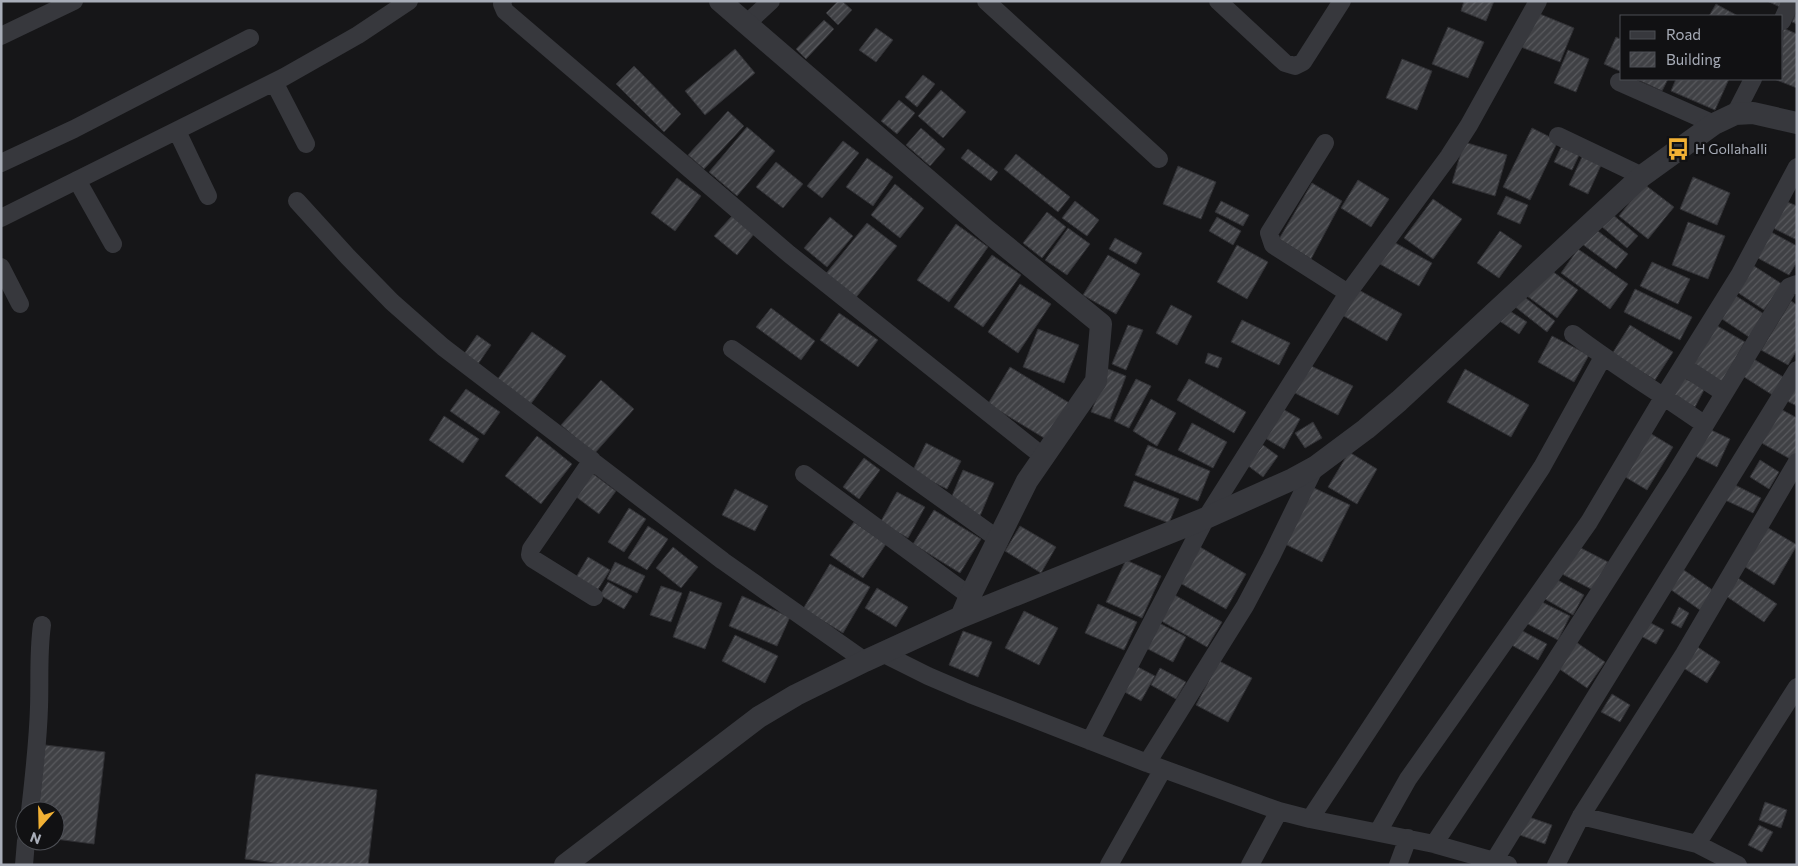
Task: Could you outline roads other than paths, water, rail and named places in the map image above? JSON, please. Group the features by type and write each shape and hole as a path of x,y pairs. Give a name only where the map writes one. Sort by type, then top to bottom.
{"street":[{"path":"1,36 74,1"},
{"path":"1,218 274,82 358,35 409,1"},
{"path":"503,1 502,4 506,11 789,254 1045,458"},
{"path":"720,1 987,232 1101,324 1096,381 1045,458 1027,481 961,617"},
{"path":"746,24 770,1"},
{"path":"986,1 1159,159"},
{"path":"1218,1 1285,63 1295,66 1304,62 1342,1"},
{"path":"1090,741 1206,518 1348,293 1449,156 1469,125 1538,1"},
{"path":"1783,18 1791,1"},
{"path":"1,163 74,129 250,38"},
{"path":"1735,114 1752,80"},
{"path":"274,82 306,144"},
{"path":"1619,82 1714,124"},
{"path":"565,865 759,717 796,695 961,617 1206,518 1285,483 1315,467 1366,429 1399,401 1642,176 1714,124 1735,114 1753,113 1797,123"},
{"path":"177,131 208,196"},
{"path":"1558,136 1642,176"},
{"path":"1325,142 1269,233 1273,245 1348,293"},
{"path":"1378,832 1408,778 1589,522 1740,274 1797,167"},
{"path":"77,180 113,244"},
{"path":"296,202 392,302 443,347 723,561 874,657 1155,766 1279,811 1434,844 1501,863 1797,370"},
{"path":"1,267 20,304"},
{"path":"1434,844 1545,677 1790,287 1797,284"},
{"path":"1573,334 1603,357 1705,425"},
{"path":"732,349 998,539"},
{"path":"1310,819 1542,467 1603,357"},
{"path":"1683,366 1724,393"},
{"path":"592,460 531,549 530,555 533,559 594,597"},
{"path":"1556,865 1581,816 1684,654 1797,462"},
{"path":"1109,865 1155,766 1272,558 1315,467"},
{"path":"804,474 970,596"},
{"path":"31,801 38,746 40,704 38,660 42,625"},
{"path":"1697,844 1797,687"},
{"path":"1250,865 1279,811"},
{"path":"1581,816 1697,844 1738,865"},
{"path":"1398,865 1408,838"},
{"path":"24,865 25,851"}],"place":[{"name":"H Gollahalli","path":"1678,149"}]}
